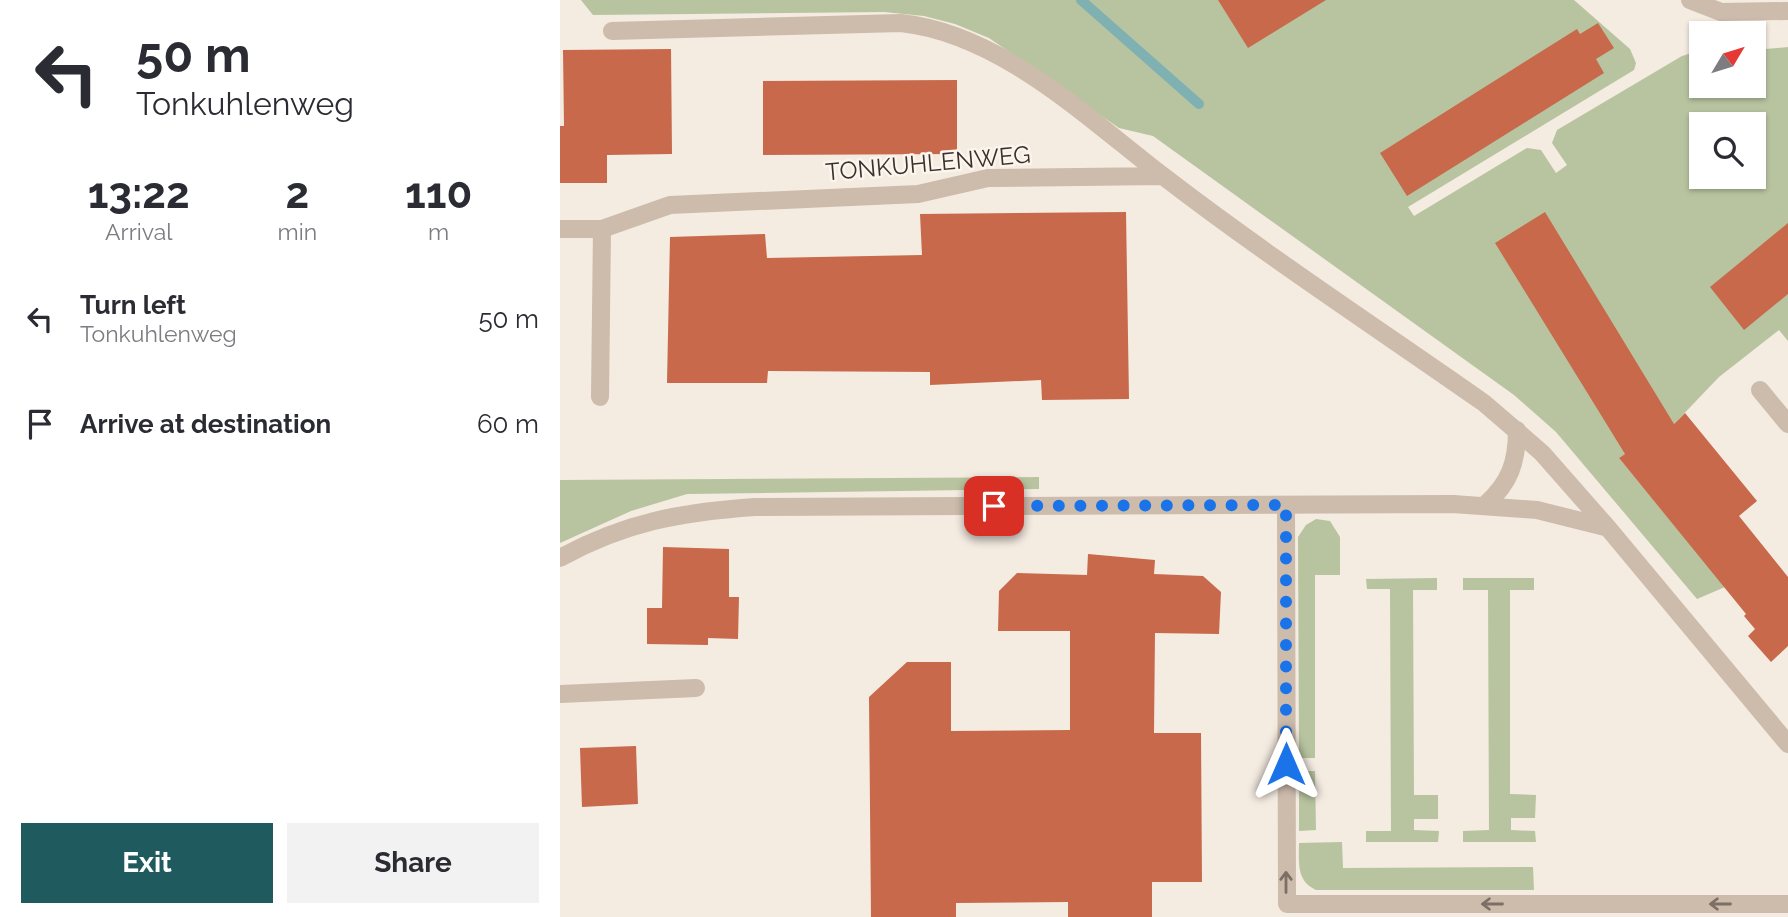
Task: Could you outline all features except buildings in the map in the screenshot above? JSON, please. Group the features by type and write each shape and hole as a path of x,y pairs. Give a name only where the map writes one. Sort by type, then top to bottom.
{"street":[{"path":"1689,0 1721,12 1788,11"},
{"path":"612,31 901,23 936,29 994,53 1110,132 1162,176 1484,402 1517,430 1608,528 1788,744"},
{"name":"TONKUHLENWEG","path":"560,229 602,229 670,205 918,194 988,178 1162,176"},
{"path":"600,397 602,229"},
{"path":"1760,390 1788,424"},
{"path":"1485,505 1508,480 1517,450 1517,430"},
{"path":"1286,505 1287,904 1605,911 1788,904"},
{"path":"560,558 589,542 636,524 709,510 755,507 1485,505 1556,513 1608,528"},
{"path":"560,694 696,688"}],"green space":[{"path":"581,0 1574,0 1630,49 1636,63 1634,70 1408,207 1414,216 1527,148 1541,150 1556,173 1567,165 1552,143 1557,130 1682,56 1689,54 1689,98 1766,98 1766,49 1788,47 1788,341 1779,330 1719,377 1674,424 1619,458 1725,587 1697,599 1556,432 1514,395 1153,136 1119,128 989,38 955,24 924,16 884,12 593,15"},
{"path":"1039,477 1039,489 687,494 631,511 560,543 560,480"},
{"path":"1316,519 1330,521 1340,537 1340,575 1315,575 1315,758 1299,758 1298,537 1306,525"},
{"path":"1437,578 1437,590 1413,590 1414,795 1438,795 1438,819 1414,819 1414,830 1439,831 1438,842 1366,842 1366,831 1391,831 1390,589 1367,589 1366,579"},
{"path":"1463,578 1534,578 1534,590 1510,590 1510,794 1536,795 1535,818 1511,818 1511,830 1535,831 1536,842 1463,842 1463,831 1489,830 1488,590 1463,590"},
{"path":"1299,771 1315,771 1316,830 1299,831"},
{"path":"1342,842 1343,868 1533,867 1534,890 1316,890 1305,882 1302,876 1299,843"}],"waterway":[{"path":"1081,0 1199,104"}],"route":[{"path":"994,506 1286,505 1286,764"}]}
